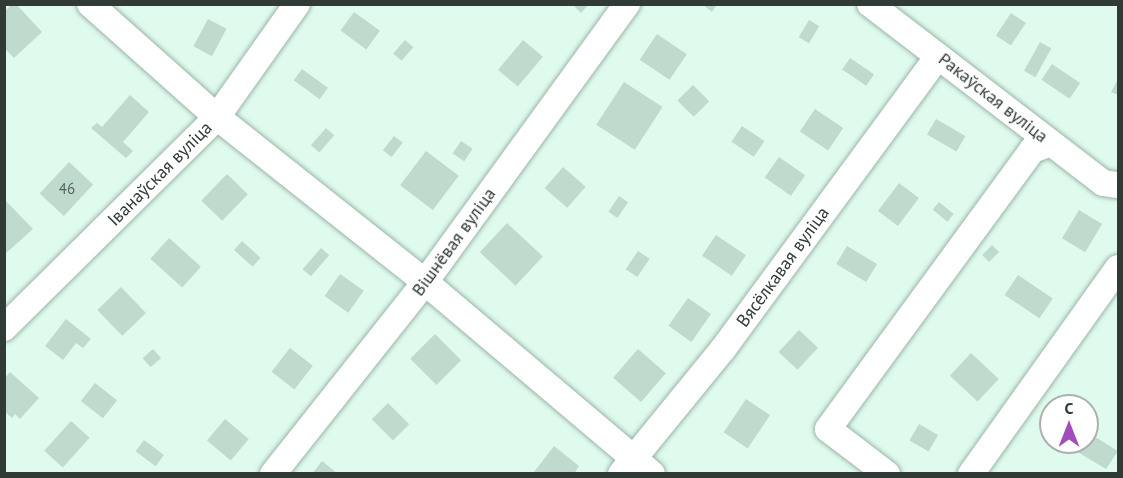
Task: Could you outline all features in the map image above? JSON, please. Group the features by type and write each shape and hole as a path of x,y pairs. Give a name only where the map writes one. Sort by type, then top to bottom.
{"street":[{"path":"90,4 217,117 425,282 635,469"},
{"name":"Іванаўская вуліца","path":"4,328 217,117 297,4"},
{"name":"Вішнёвая вуліца","path":"273,474 425,282 627,4"},
{"name":"Ракаўская вуліца","path":"870,4 1103,183 1119,185"},
{"name":"Вясёлкавая вуліца","path":"635,469 938,56"},
{"path":"887,474 828,429 1032,150 1051,143"},
{"path":"971,474 1119,268"}],"building":[{"path":"12,4 16,4 42,32 14,58 4,48 4,12"},
{"path":"572,4 589,4 581,13"},
{"path":"702,4 717,4 712,12"},
{"path":"354,12 380,31 366,49 340,31"},
{"path":"1011,13 1026,23 1011,45 996,35"},
{"path":"208,19 227,29 212,56 193,46"},
{"path":"809,20 819,26 809,43 799,37"},
{"path":"657,34 687,54 670,80 640,60"},
{"path":"405,40 413,47 401,61 393,54"},
{"path":"523,40 543,57 518,87 498,70"},
{"path":"1040,42 1051,48 1035,77 1024,71"},
{"path":"850,58 874,74 866,86 842,70"},
{"path":"1052,64 1080,83 1070,99 1041,80"},
{"path":"302,69 328,88 320,99 294,80"},
{"path":"1118,79 1118,95 1111,92"},
{"path":"624,82 663,107 635,150 596,125"},
{"path":"693,85 709,101 694,117 677,101"},
{"path":"130,95 149,112 123,142 133,151 126,158 91,128 97,123 102,127"},
{"path":"815,109 843,128 828,150 800,131"},
{"path":"936,119 965,136 956,152 927,135"},
{"path":"742,126 764,141 754,157 731,142"},
{"path":"326,128 334,135 319,153 311,145"},
{"path":"394,136 403,143 392,157 383,150"},
{"path":"461,141 473,149 464,161 453,153"},
{"path":"426,151 459,176 433,210 400,185"},
{"path":"779,157 805,175 791,196 765,177"},
{"path":"69,162 93,185 64,216 40,193"},
{"path":"563,167 586,187 567,208 545,188"},
{"path":"227,174 248,194 222,221 201,201"},
{"path":"899,183 919,198 898,226 878,211"},
{"path":"619,196 628,202 617,218 608,212"},
{"path":"4,199 33,229 4,255"},
{"path":"939,202 954,214 947,222 933,210"},
{"path":"1079,210 1102,224 1085,252 1062,238"},
{"path":"507,223 543,256 516,286 480,252"},
{"path":"716,235 746,255 732,276 702,256"},
{"path":"169,238 201,267 182,288 150,259"},
{"path":"242,241 261,258 253,267 234,250"},
{"path":"992,245 999,252 989,262 982,255"},
{"path":"847,246 877,264 866,282 836,264"},
{"path":"321,248 329,255 311,276 303,269"},
{"path":"638,251 650,259 637,277 626,269"},
{"path":"340,274 364,291 348,313 325,296"},
{"path":"1018,275 1053,298 1039,318 1005,295"},
{"path":"121,287 146,313 122,336 97,310"},
{"path":"688,298 711,314 691,342 668,326"},
{"path":"66,319 91,339 83,348 76,343 63,360 45,346"},
{"path":"799,330 818,348 798,370 779,352"},
{"path":"435,334 461,360 436,385 410,359"},
{"path":"290,348 313,366 294,389 272,372"},
{"path":"153,349 161,358 151,367 143,358"},
{"path":"638,349 666,373 641,402 613,378"},
{"path":"971,353 999,379 978,402 950,376"},
{"path":"10,372 39,398 20,419 15,414 12,418 4,411 4,379"},
{"path":"95,383 117,400 103,418 81,401"},
{"path":"746,399 770,415 748,448 724,432"},
{"path":"388,403 409,424 393,440 372,419"},
{"path":"225,419 249,439 231,460 207,440"},
{"path":"71,421 90,438 63,467 44,451"},
{"path":"919,424 938,435 929,451 910,440"},
{"path":"1099,439 1118,451 1106,469 1081,454 1099,454"},
{"path":"144,440 164,455 156,466 136,451"},
{"path":"554,446 579,466 574,474 534,472"},
{"path":"322,461 338,474 312,474"}]}
